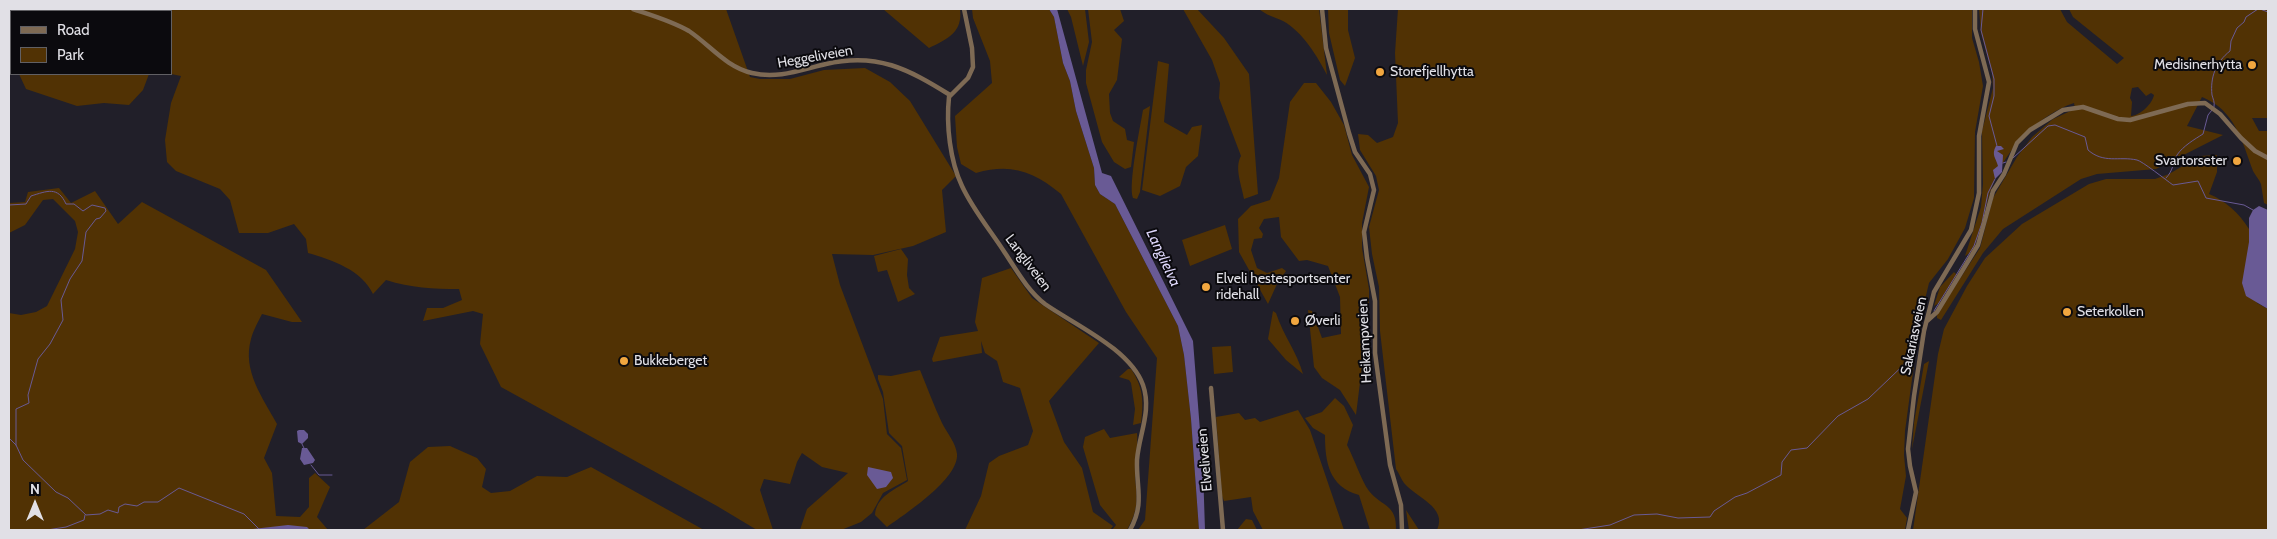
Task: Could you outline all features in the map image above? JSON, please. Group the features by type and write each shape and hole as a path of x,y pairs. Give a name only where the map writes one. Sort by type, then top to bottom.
{"street":[{"name":"Heggeliveien","path":"632,9 686,30 729,63 747,72 781,75 838,61 880,62 914,73 950,95"},
{"path":"950,95 968,78 973,66 972,48 964,9"},
{"name":"Heikampveien","path":"1322,9 1326,48 1349,133 1355,152 1370,174 1374,190 1364,232 1375,301 1374,353 1389,459 1401,505 1402,530"},
{"name":"Sakariasveien","path":"1908,530 1916,492 1908,455 1911,415 1927,321 1934,292 1971,230 1978,202 1979,136 1989,82 1975,29 1975,9"},
{"name":"Langliveien","path":"950,95 949,120 954,162 961,184 974,207 1033,292 1046,304 1120,355 1134,369 1141,380 1146,398 1146,417 1138,459 1139,508 1130,530"},
{"path":"1927,321 1937,312 1978,245 1993,191 2004,174 2017,143 2030,130 2063,110 2083,106 2118,118 2130,120 2188,104 2205,103 2220,114 2241,138 2256,151 2268,158"},
{"name":"Elveliveien","path":"1211,388 1223,530"}],"green space":[{"path":"9,9 726,9 750,77 790,79 824,70 865,68 890,82 910,101 956,176 942,190 946,232 913,246 873,255 832,254 840,285 883,399 887,434 901,448 907,480 883,493 872,513 861,522 841,530 800,530 807,509 848,473 822,467 802,453 790,484 764,479 760,490 773,530 757,530 501,387 480,344 483,314 473,311 423,321 427,308 443,308 462,300 459,289 422,288 386,280 373,294 362,278 354,272 327,259 308,253 306,239 294,224 268,233 239,233 230,200 220,189 176,171 167,162 165,140 171,103 181,76 172,74 172,10 10,10 9,53"},
{"path":"883,9 960,9 959,24 957,29 948,38 929,48"},
{"path":"972,9 1049,9 1054,17 1063,63 1070,81 1076,111 1094,168 1095,185 1100,194 1115,204 1178,326 1184,355 1191,419 1199,530 1138,530 1145,520 1157,358 1126,312 1061,194 1041,180 1021,171 1000,169 976,173 961,164 957,147 955,116 992,83 990,61 973,18"},
{"path":"1067,9 1085,9 1089,42 1083,66 1071,17"},
{"path":"1088,9 1120,9 1124,21 1114,30 1122,39 1117,80 1109,94 1110,113 1113,121 1125,129 1127,140 1134,142 1131,167 1125,169 1114,162 1102,142 1086,83 1086,70 1092,42"},
{"path":"1183,9 1197,9 1224,38 1249,74 1258,194 1244,199 1238,171 1241,156 1219,98 1220,83 1212,60"},
{"path":"1259,9 1319,9 1327,75 1314,53 1297,31 1290,25"},
{"path":"1328,9 1348,9 1348,30 1355,58 1345,86 1340,80 1329,33"},
{"path":"1398,9 1972,9 1972,38 1983,86 1975,132 1974,198 1965,228 1948,259 1929,283 1920,320 1905,431 1904,455 1906,476 1900,509 1907,518 1905,530 1437,530 1438,515 1434,509 1404,483 1396,469 1380,331 1379,287 1369,227 1379,190 1376,176 1360,150 1358,134 1368,135 1377,143 1393,137 1398,123 1395,53"},
{"path":"1979,9 2060,9 2067,22 2117,64 2124,58 2073,17 2069,9 2268,9 2268,118 2252,118 2259,131 2268,131 2268,205 2264,203 2261,184 2253,171 2241,138 2230,118 2213,103 2202,97 2187,126 2223,135 2156,169 2097,174 2081,179 2003,229 1983,253 1941,320 1937,318 1937,314 1980,248 1993,198 2017,157 2032,137 2053,119 2075,109 2074,103 2049,115 2026,134 2007,156 1994,181 1973,251 1965,256 1981,207 1983,184 1982,131 1993,88 1992,73 1981,33","holes":["2138,87 2146,96 2151,93 2154,95 2151,102 2139,114 2131,116 2132,102 2130,98 2132,88"]},
{"path":"1158,61 1169,64 1164,122 1187,135 1192,127 1202,125 1198,156 1186,167 1180,186 1160,196 1142,190"},
{"path":"19,75 149,75 143,90 129,105 104,103 77,106 26,89"},
{"path":"1304,83 1316,83 1331,102 1344,125 1352,155 1369,187 1362,223 1362,248 1369,289 1369,309 1356,415 1340,390 1322,378 1314,367 1308,310 1312,311 1322,338 1341,334 1340,297 1328,266 1307,260 1299,261 1281,237 1279,217 1264,219 1259,228 1263,234 1262,238 1254,239 1251,250 1257,268 1267,273 1282,268 1286,271 1277,284 1268,304 1239,252 1238,219 1251,206 1270,200 1279,178 1290,102"},
{"path":"1150,106 1140,192 1137,199 1133,198 1132,191 1135,156 1143,110"},
{"path":"2217,155 2217,172 2209,194 2232,208 2249,229 2257,303 2268,309 2268,530 1913,530 1938,354 1944,329 1967,286 1985,258 2022,224 2089,184 2106,179 2155,179 2169,174 2200,156"},
{"path":"59,188 71,203 95,191 118,224 142,202 266,270 302,322 292,322 262,314 252,336 249,351 249,362 255,384 277,424 264,458 272,473 276,516 300,517 309,507 309,478 315,473 330,487 317,517 328,530 9,530 9,313 21,315 36,312 47,306 75,249 78,232 75,221 53,199 43,200 25,225 9,233 9,203 25,202 28,192"},
{"path":"1225,225 1232,249 1190,266 1182,240"},
{"path":"901,249 908,259 907,275 909,288 915,294 898,302 887,270 878,272 874,256"},
{"path":"1011,268 1032,298 1099,343 1049,401 1064,442 1082,468 1093,512 1113,526 1110,530 965,530 981,496 989,463 999,456 1028,445 1033,431 1020,388 1003,382 997,361 985,353 981,341 982,353 933,362 932,359 940,337 978,331 975,322 982,278"},
{"path":"1954,272 1957,275 1939,303 1934,306 1940,287"},
{"path":"1273,311 1276,313 1303,374 1286,360 1268,339"},
{"path":"1231,346 1233,372 1214,374 1212,347"},
{"path":"1929,361 1912,449 1914,423 1924,364"},
{"path":"1128,369 1131,369 1138,382 1142,401 1141,423 1133,425 1135,409 1131,383 1129,380 1119,377"},
{"path":"920,370 942,423 955,446 957,454 955,464 949,474 930,495 887,527 875,515 876,509 882,499 908,481 902,446 889,433 883,392 878,375 891,376"},
{"path":"1335,398 1344,406 1353,425 1347,445 1360,475 1369,491 1391,510 1396,522 1396,530 1370,530 1359,495 1341,486 1331,472 1326,455 1325,435 1313,428 1305,418 1322,412"},
{"path":"1298,410 1310,430 1344,530 1263,530 1253,511 1251,497 1224,501 1222,496 1216,417 1239,413 1245,420 1255,418 1260,422"},
{"path":"1104,429 1110,438 1137,433 1135,474 1137,497 1135,512 1127,530 1112,530 1116,525 1100,505 1083,447 1085,437"},
{"path":"450,446 477,458 486,469 482,487 491,493 510,491 537,476 567,477 591,467 704,530 363,530 399,502 410,462 428,447"},
{"path":"1406,510 1419,530 1409,530"},
{"path":"1246,519 1252,520 1257,530 1237,530"}],"shaded area":[{"path":"1049,9 1057,9 1102,173 1111,176 1193,341 1203,469 1205,530 1199,530 1191,419 1184,355 1178,326 1115,204 1100,194 1095,185 1094,168 1076,111 1070,81 1063,63 1054,17"},
{"path":"1996,146 2001,146 2004,149 1997,151 2003,155 2002,172 1995,179 1993,170 1998,166 1994,154"},
{"path":"2259,206 2268,210 2268,309 2246,296 2242,283 2249,242 2249,218 2253,210"},
{"path":"304,430 308,434 308,438 302,444 298,442 297,431"},
{"path":"302,448 307,448 315,460 313,463 304,465 300,459"},
{"path":"868,467 891,472 893,478 886,487 877,489 867,475"},
{"path":"288,525 307,527 310,530 244,530"}],"waterway":[{"path":"1983,9 1981,30 1994,79 1994,96 1989,116 1997,146"},
{"path":"2214,107 2212,82 2215,70 2230,51 2231,41 2237,28 2244,22 2246,17 2258,9"},
{"path":"2260,9 2268,12"},
{"path":"2166,178 2177,155 2189,143 2203,134 2208,115 2212,110"},
{"path":"2013,158 2048,126 2055,125 2085,137 2088,150 2100,157 2140,161 2173,185 2198,181 2206,198 2244,205 2253,210"},
{"path":"1934,311 1974,246 1982,223 1988,193 1995,179"},
{"path":"9,205 26,204 31,196 52,191 59,194 66,204 74,204 83,211 92,205 105,208 106,211 100,218 96,219 86,232 82,261 70,279 61,300 63,320 50,344 38,359 28,395 29,403 16,409 16,445"},
{"path":"1578,530 1610,525 1634,515 1657,514 1678,518 1710,517 1714,511 1735,497 1747,493 1781,475 1782,462 1791,450 1807,448 1838,416 1868,399 1913,356 1917,337"},
{"path":"9,438 16,445 23,460 56,492 68,498 86,515 100,514 108,510 118,513 119,507 125,504 137,506 144,502 158,502 179,488 244,514 260,530"},
{"path":"302,444 304,448"},
{"path":"311,465 319,475 332,475"},
{"path":"47,530 66,527 84,520 85,515"}],"place":[{"name":"Medisinerhytta","path":"2252,65"},
{"name":"Storefjellhytta","path":"1380,72"},
{"name":"Svartorseter","path":"2237,161"},
{"name":"Elveli hestesportsenter ridehall","path":"1206,287"},
{"name":"Seterkollen","path":"2067,312"},
{"name":"Øverli","path":"1295,321"},
{"name":"Bukkeberget","path":"624,361"}],"water label":[{"name":"Langlielva","path":"1163,258"}]}
